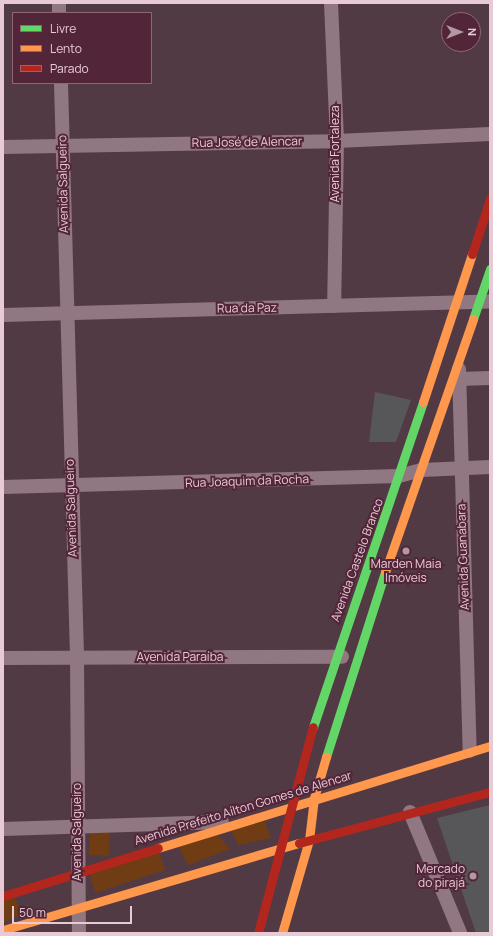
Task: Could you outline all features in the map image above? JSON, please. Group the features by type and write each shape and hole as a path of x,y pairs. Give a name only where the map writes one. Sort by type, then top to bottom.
{"main road":[{"name":"Avenida Castelo Branco","path":"258,933 283,848 289,807 334,658 399,476 490,199"},
{"path":"282,933 309,840 314,798 356,655 459,362 484,302 490,269"},
{"name":"Avenida Prefeito Aílton Gomes de Alencar","path":"3,896 314,798 490,746"},
{"path":"3,930 309,840 490,792"}],"street":[{"name":"Avenida Fortaleza","path":"332,3 337,141 334,306"},
{"name":"Avenida Salgueiro","path":"61,84 65,312 77,656 77,909 79,933"},
{"name":"Rua José de Alencar","path":"3,147 337,141 490,134"},
{"name":"Rua da Paz","path":"3,315 65,312 455,304 484,302"},
{"name":"Avenida Guanabara","path":"459,362 460,467 470,751"},
{"path":"459,379 490,378"},
{"name":"Rua Joaquim da Rocha","path":"3,487 399,476 422,470 460,467 490,467"},
{"name":"Avenida Paraíba","path":"3,658 77,656 334,658 356,655"},
{"path":"410,812 460,933"},
{"path":"3,829 241,822"}],"shaded area":[{"path":"264,820 271,838 238,845 230,828"},
{"path":"90,829 110,830 109,856 89,855"},
{"path":"216,833 230,849 188,865 177,844"},
{"path":"159,852 165,870 95,893 90,875"},
{"path":"14,897 23,915 3,922 3,900"}],"building":[{"path":"375,392 411,400 396,442 369,442"},
{"name":"Mercado do pirajá","path":"490,805 490,933 476,933 437,818"}],"traffic: fast":[{"path":"473,319 490,269"},
{"path":"313,727 423,402"},
{"path":"326,757 385,572"}],"traffic: slow":[{"path":"423,402 472,254"},
{"path":"385,572 473,319"},
{"path":"158,848 490,746"},
{"path":"282,933 309,840 314,798 326,757"},
{"path":"3,930 299,843"}],"traffic: jam":[{"path":"472,254 490,199"},
{"path":"258,933 313,727"},
{"path":"299,843 490,792"},
{"path":"3,896 158,848"}],"place":[{"name":"Marden Maia Imóveis","path":"406,551"},
{"name":"Mercado do pirajá","path":"473,876"}]}
